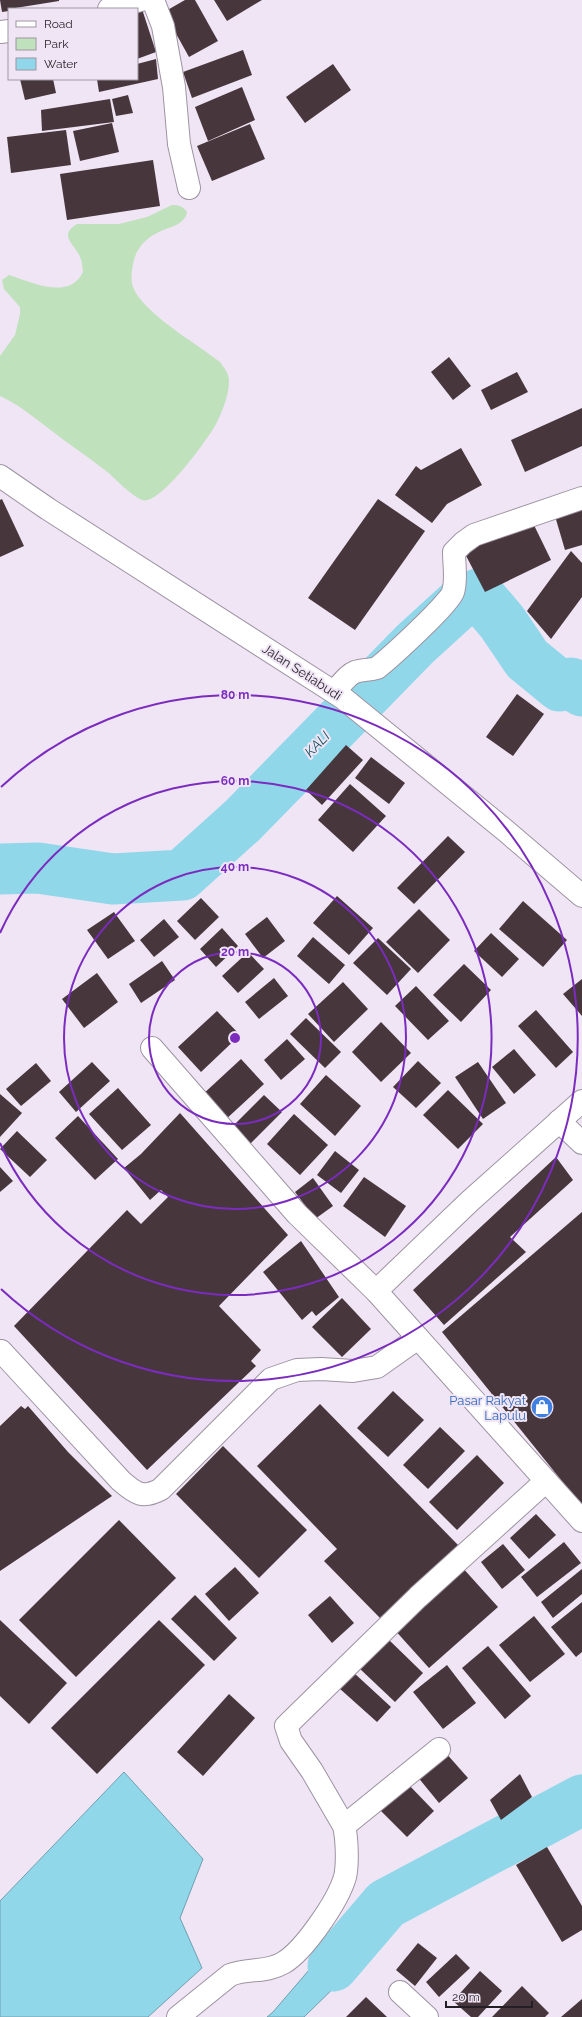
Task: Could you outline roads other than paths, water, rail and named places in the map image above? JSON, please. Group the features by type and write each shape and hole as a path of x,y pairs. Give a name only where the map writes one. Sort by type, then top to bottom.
{"main road":[{"path":"113,8 141,0"},
{"path":"153,0 163,26 174,87 179,144 189,188"},
{"name":"Jalan Setiabudi","path":"0,476 54,513 338,695 362,712 582,896"},
{"path":"338,695 356,672 365,672 377,668 442,607 453,593 455,582 454,552 463,543 474,535 582,498"},
{"path":"152,1048 297,1214 376,1291 582,1521"},
{"path":"376,1291 470,1201 582,1102"},
{"path":"559,1121 582,1143"},
{"path":"1,1351 121,1481 131,1490 141,1495 153,1494 161,1489 271,1379 297,1370 321,1369 353,1371 377,1367 418,1338"},
{"path":"178,2017 230,1975 238,1972 271,1969 284,1963 296,1952 319,1925 345,1877 347,1836 344,1826 312,1771 291,1741 286,1726 418,1597 546,1480"},
{"path":"344,1826 439,1750"},
{"path":"400,1992 427,2017"}],"water":[{"path":"124,1772 203,1859 180,1918 202,1968 148,2017 0,2017 0,1901"},
{"path":"321,1956 345,1977 304,2017 267,2017 273,2012"}],"waterway":[{"name":"KALI","path":"0,869 38,868 113,879 182,875 243,820 415,644 461,602 478,594 502,622 527,659 560,686 571,683 582,691"},
{"path":"333,1966 386,1904 582,1800"}],"place":[{"name":"Pasar Rakyat Lapulu","path":"542,1407"}]}
